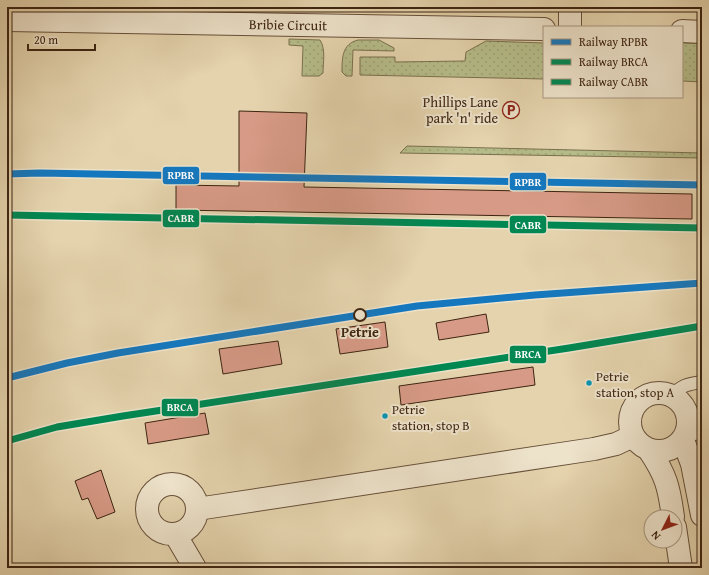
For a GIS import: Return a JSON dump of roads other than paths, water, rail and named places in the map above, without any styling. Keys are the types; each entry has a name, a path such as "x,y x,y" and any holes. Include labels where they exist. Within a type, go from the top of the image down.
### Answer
{"street":[{"path":"570,7 570,26"},
{"name":"Bribie Circuit","path":"7,20 543,29"},
{"path":"683,31 702,32"},
{"path":"673,509 666,478 658,463 630,428 632,410 645,396 654,394 663,393 672,396 682,405 688,417 692,464 702,515"},
{"path":"197,508 594,449 616,444 641,443 658,452 667,451 690,436"},
{"path":"169,484 177,484 191,493 196,501 197,508 196,516 188,528 175,534 168,534 160,531 149,520 147,512 147,504 155,490 161,486 169,484"},
{"path":"175,534 195,568"},
{"path":"678,549 681,568"}],"lane":[{"path":"672,396 678,388 692,383 702,382"}],"rail line":[{"name":"RPBR","path":"7,174 40,173 702,185"},
{"name":"CABR","path":"7,215 702,228"},
{"name":"RPBR","path":"7,378 67,363 118,353 417,306 535,295 702,283"},
{"name":"BRCA","path":"7,441 57,427 123,416 569,348 702,326"}],"place":[{"name":"Phillips Lane park 'n' ride","path":"511,110"},
{"name":"Petrie","path":"360,315"},
{"name":"Petrie station, stop A","path":"589,383"},
{"name":"Petrie station, stop B","path":"385,416"}]}
